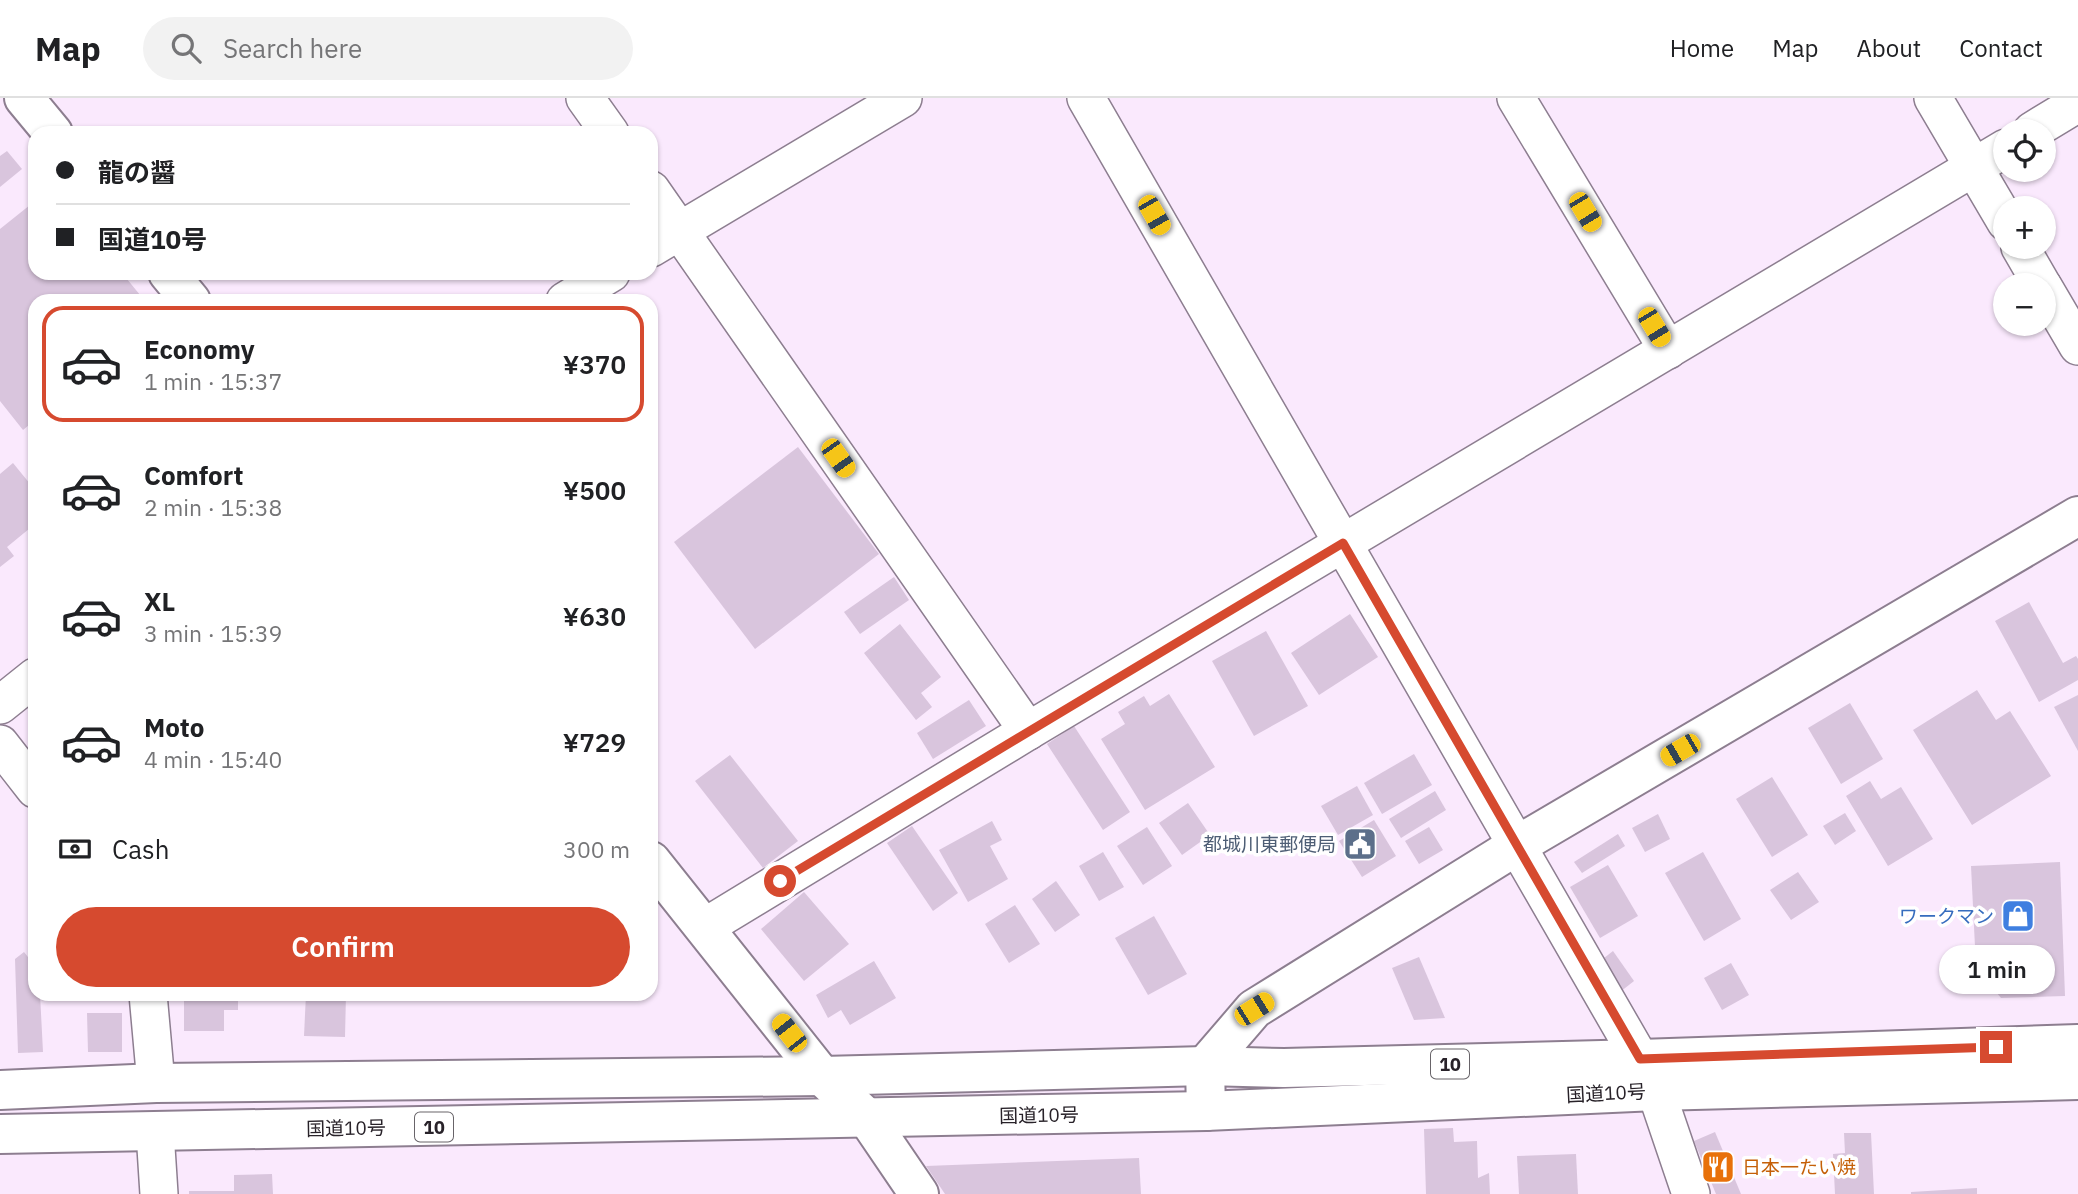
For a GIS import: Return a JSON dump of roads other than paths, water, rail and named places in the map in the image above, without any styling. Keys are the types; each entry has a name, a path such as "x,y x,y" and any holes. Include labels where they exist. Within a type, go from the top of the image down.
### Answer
{"main road":[{"path":"24,98 47,126"},
{"path":"174,280 185,294"},
{"path":"1206,1111 1205,1066 1254,1009 1516,846 2078,516"},
{"path":"658,870 822,1076 868,1119 919,1194"},
{"name":"国道10号","path":"0,1134 1206,1111 2078,1044"},
{"name":"国道10号","path":"0,1090 156,1083 822,1076 1205,1066 2078,1080"}],"street":[{"path":"585,98 605,126"},
{"path":"665,240 903,98"},
{"path":"1087,98 1648,1075 1690,1194"},
{"path":"1516,98 1668,350"},
{"path":"1933,98 1993,200"},
{"path":"2052,119 2078,103"},
{"path":"705,927 1028,731 1993,155"},
{"path":"658,215 665,240 1028,731"},
{"path":"576,294 600,280"},
{"path":"2056,309 2078,346"},
{"path":"0,705 28,683"},
{"path":"0,744 28,780"},
{"path":"149,1001 156,1083"},
{"path":"155,1132 159,1194"}],"place":[{"name":"都城川東郵便局","path":"1360,844"},
{"name":"ワークマン","path":"2018,916"},
{"name":"日本一たい焼","path":"1718,1167"}]}
